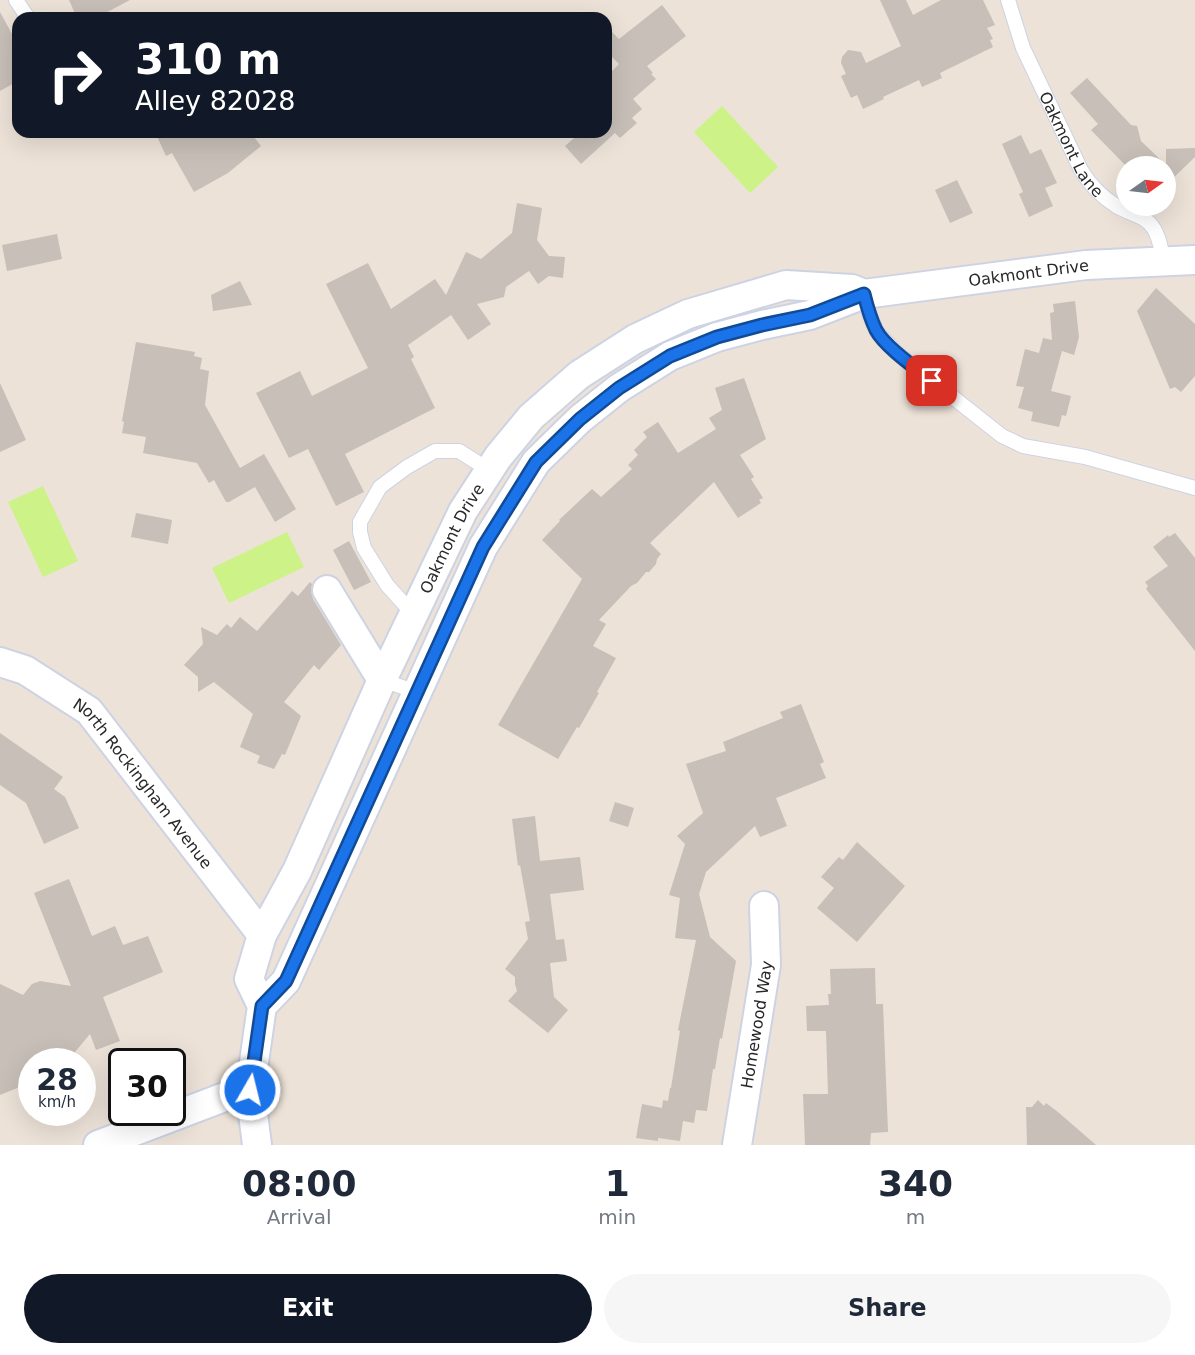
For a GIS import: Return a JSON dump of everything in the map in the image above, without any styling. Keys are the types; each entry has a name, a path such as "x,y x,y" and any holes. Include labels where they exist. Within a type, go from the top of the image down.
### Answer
{"street":[{"name":"Oakmont Drive","path":"524,451 498,457 463,511 465,546 417,692 286,981 262,1006 249,980 262,935 297,871 413,614 465,546 524,451 531,417 579,375 635,339 666,341 688,314 786,285 852,289 864,294 1086,265 1195,260"},
{"path":"327,590 382,680"},
{"name":"North Rockingham Avenue","path":"0,662 25,670 89,711 262,935"},
{"name":"Homewood Way","path":"738,1145 766,964 764,906"},
{"path":"257,1145 250,1090 262,1006"},
{"path":"98,1145 227,1096 250,1090"}],"lane":[{"name":"Oakmont Lane","path":"1008,0 1023,48 1084,176 1111,202 1149,222 1155,230 1164,261"},
{"path":"864,294 877,332 897,353 1002,436 1023,446 1085,457 1195,488"},
{"path":"413,614 387,585 364,548 360,522 380,487 406,467 435,451 459,451 489,470"},
{"path":"382,680 417,692"}],"green space":[{"path":"722,106 778,167 750,193 694,132"},
{"path":"43,486 78,561 43,577 8,502"},
{"path":"287,532 304,567 229,603 212,568"}],"building":[{"path":"69,0 130,0 107,12 74,12"},
{"path":"880,0 906,0 913,15 941,0 983,0 995,25 987,28 993,39 990,40 993,47 940,73 942,78 922,87 919,80 863,109 857,95 851,98 841,76 846,74 841,63 842,57 848,50 861,52 866,63 901,46"},
{"path":"662,5 686,36 647,66 656,79 633,99 642,109 632,118 637,123 620,138 615,133 612,136 612,71 619,64 612,57 612,32 619,39"},
{"path":"0,12 12,34 12,84 0,91"},
{"path":"1087,78 1131,125 1137,126 1141,141 1157,156 1116,156 1091,130 1098,124 1070,93"},
{"path":"1021,135 1030,154 1041,149 1057,183 1045,188 1053,206 1029,217 1019,194 1023,192 1002,144"},
{"path":"158,138 255,138 261,146 228,173 194,192 172,153 166,156"},
{"path":"574,138 610,138 581,164 565,146"},
{"path":"1195,148 1195,157 1176,175 1176,156 1166,156 1166,149"},
{"path":"957,180 973,213 950,223 935,190"},
{"path":"517,203 542,208 537,240 549,256 565,257 563,278 549,276 538,284 529,271 506,287 504,297 477,304 491,324 468,340 451,315 408,345 414,357 411,359 435,408 345,454 364,492 336,506 308,449 289,458 256,393 300,371 312,396 368,368 326,284 368,263 391,309 435,279 446,295 466,252 481,259 512,233"},
{"path":"57,234 62,259 7,271 2,245"},
{"path":"240,281 252,305 213,311 211,295"},
{"path":"1156,288 1195,324 1195,376 1181,392 1175,387 1170,389 1137,311"},
{"path":"1075,301 1079,337 1074,355 1062,351 1051,391 1071,396 1066,416 1062,415 1059,427 1031,421 1033,412 1018,408 1024,387 1016,386 1025,349 1039,353 1043,338 1052,340 1050,313 1054,312 1053,304"},
{"path":"136,342 195,352 194,356 202,358 200,369 209,371 205,405 240,468 264,454 296,509 275,522 255,487 226,502 214,480 209,483 197,463 143,453 146,437 122,433 124,422 122,421"},
{"path":"744,378 766,439 740,455 754,477 751,479 763,498 759,500 761,503 738,518 714,482 650,543 661,554 656,564 631,586 599,620 606,624 593,646 616,658 579,728 577,727 558,759 498,725 582,579 542,540 559,520 592,489 601,497 632,469 628,465 638,455 634,450 647,437 643,432 658,422 678,453 716,429 709,418 722,410 715,388"},
{"path":"0,383 26,440 0,452"},
{"path":"136,513 172,520 168,544 131,537"},
{"path":"1175,533 1195,558 1195,651 1146,589 1148,586 1145,582 1168,566 1153,547 1168,535 1169,537"},
{"path":"349,541 371,582 354,590 333,550"},
{"path":"310,582 313,599 341,645 319,670 314,665 284,702 301,716 285,755 282,754 274,769 257,763 260,756 240,747 253,714 214,682 198,692 198,677 184,665 203,644 201,627 217,635 227,624 231,628 240,617 257,631 292,591 298,596"},
{"path":"801,704 824,762 820,764 826,778 776,798 787,826 760,837 755,826 706,872 699,894 710,937 736,961 722,1039 720,1038 715,1069 713,1069 707,1111 696,1110 694,1123 683,1121 680,1141 636,1138 642,1104 662,1108 663,1100 668,1101 680,1031 678,1030 696,940 675,938 680,898 669,895 685,844 677,836 703,813 686,764 726,751 723,742 783,718 780,712"},
{"path":"0,733 63,777 54,789 65,797 79,828 44,844 26,803 0,785"},
{"path":"615,802 634,808 628,827 609,821"},
{"path":"535,816 540,861 580,857 584,890 550,894 556,940 564,939 567,961 550,963 554,997 568,1010 548,1033 508,1001 517,991 515,977 505,969 528,939 525,922 530,921 520,865 518,866 512,819"},
{"path":"857,842 905,886 857,942 817,908 834,888 821,877 839,857 843,860"},
{"path":"69,879 92,936 115,926 123,945 148,936 163,972 103,997 120,1041 96,1050 90,1034 78,1048 18,1048 18,1088 0,1095 0,984 23,995 32,984 40,981 71,986 34,893"},
{"path":"875,968 876,1004 883,1004 888,1132 871,1133 870,1145 805,1145 803,1094 828,1094 826,1031 807,1031 806,1006 829,1005 830,969"},
{"path":"1038,1100 1044,1106 1046,1103 1058,1112 1096,1145 1027,1145 1026,1107 1032,1107"}],"route":[{"path":"250,1090 262,1006 286,981 483,547 536,462 580,419 619,388 670,356 717,337 810,315 864,294 877,332 897,353 932,381"}]}
